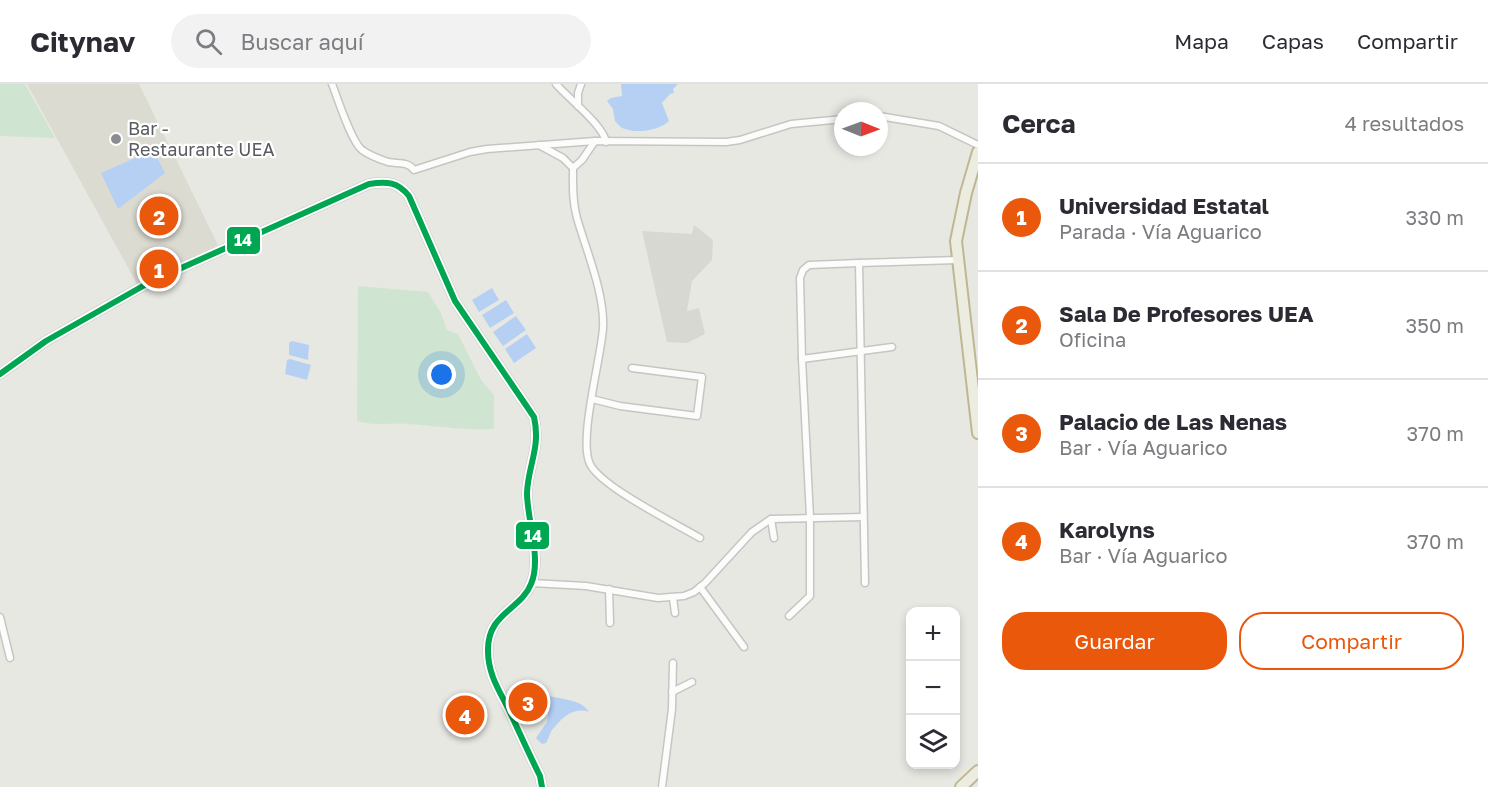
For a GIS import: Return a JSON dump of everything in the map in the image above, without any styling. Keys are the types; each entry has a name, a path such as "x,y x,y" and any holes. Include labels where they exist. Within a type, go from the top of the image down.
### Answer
{"highway":[{"path":"978,152 958,226 957,260 978,433"},
{"path":"963,786 978,771"}],"street":[{"path":"332,84 360,148 389,162 407,164 414,170 470,152 538,144 595,141 726,142 740,140 791,124 834,120"},
{"path":"556,84 602,130 606,142"},
{"path":"578,106 581,84"},
{"path":"888,116 939,126 978,145"},
{"path":"573,168 582,160 595,141"},
{"path":"538,144 563,158 573,168 574,205 603,317 602,338 592,399 589,462 601,478 617,489 700,538"},
{"path":"0,374 46,341 156,279 369,184 394,183 402,186 410,196 455,301 534,417 537,433 536,447 527,491 534,555 532,583 527,592 497,622 490,633 488,648 494,683 540,776 542,787"},
{"path":"789,616 810,596 810,517 800,278 803,270 809,265 957,260"},
{"path":"859,263 865,583"},
{"path":"802,359 892,347"},
{"path":"592,399 620,406 697,416 702,377 632,368"},
{"path":"532,583 609,589 658,598 684,596 700,587 752,532 771,519 863,517"},
{"path":"771,519 774,538"},
{"path":"700,587 744,647"},
{"path":"609,589 610,623"},
{"path":"673,598 675,613"},
{"path":"0,617 10,658"},
{"path":"662,787 673,663"},
{"path":"672,692 692,682"},
{"path":"963,786 978,780"}],"shaded area":[{"path":"27,84 139,84 218,245 137,284"},
{"path":"694,225 713,240 712,260 692,281 687,311 699,308 705,334 687,343 667,342 642,231 692,234"}],"green space":[{"path":"0,84 25,84 55,138 0,136"},
{"path":"358,286 428,292 441,313 447,330 458,334 481,380 494,395 494,429 376,424 357,421"}],"water":[{"path":"621,84 678,84 673,89 674,93 662,103 669,121 647,131 633,131 621,127 615,121 613,109 607,101 622,96"},
{"path":"153,150 165,173 118,209 101,173"},
{"path":"492,288 499,300 479,312 472,300"},
{"path":"506,300 514,313 490,328 482,315"},
{"path":"516,316 526,330 503,346 493,332"},
{"path":"527,334 536,348 514,363 505,349"},
{"path":"292,341 309,345 308,360 289,355 289,343"},
{"path":"287,360 311,365 307,380 285,374"},
{"path":"550,696 577,702 589,712 578,711 568,715 552,730 546,743 542,744 536,738 547,722"}],"transit line":[{"name":"14","path":"0,374 46,341 150,282 369,184 387,183 401,188 409,196 455,301 534,417 536,438 527,493 535,551 534,574 526,593 493,628 489,638 488,659 495,682 540,776 542,787"}],"place":[{"name":"Bar - Restaurante UEA","path":"116,139"},
{"name":"Sala De Profesores UEA","path":"159,216"},
{"name":"Universidad Estatal","path":"159,269"},
{"name":"Palacio de Las Nenas","path":"528,702"},
{"name":"Karolyns","path":"465,715"}]}
